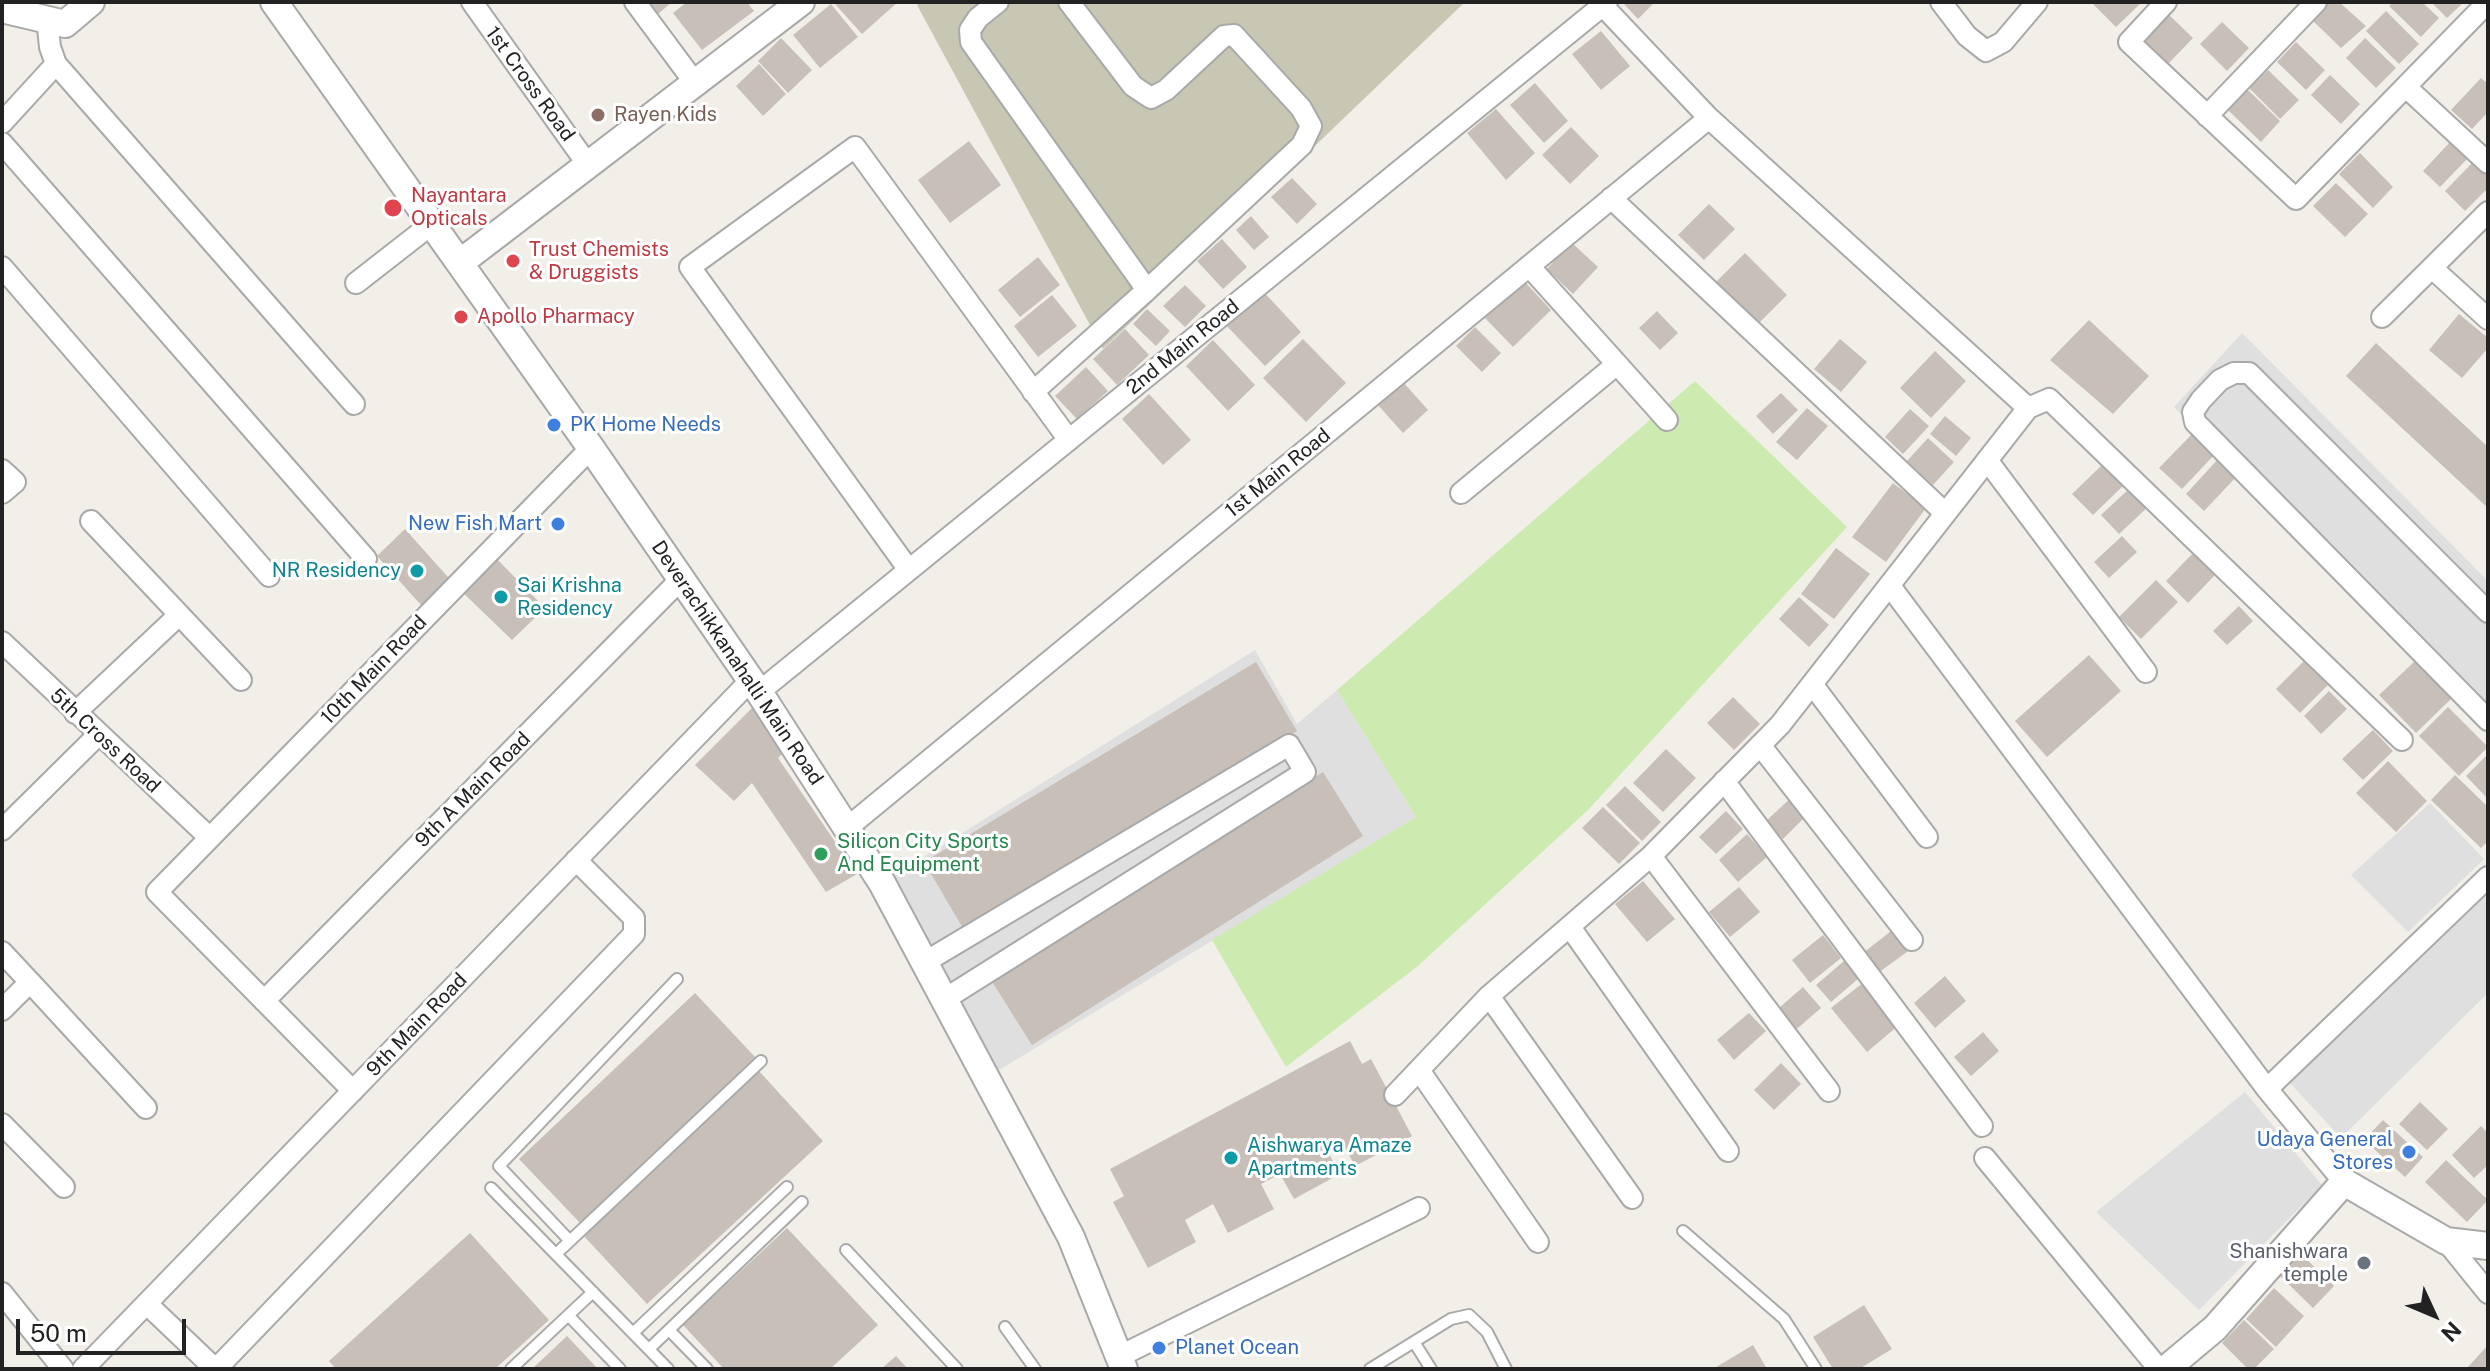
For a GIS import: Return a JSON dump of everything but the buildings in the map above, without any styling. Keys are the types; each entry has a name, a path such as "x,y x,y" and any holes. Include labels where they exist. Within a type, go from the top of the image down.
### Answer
{"street":[{"path":"2,9 65,24 91,2"},
{"name":"Deverachikkanahalli Main Road","path":"274,2 591,448 755,686 847,828 925,962 1071,1237 1122,1363"},
{"name":"1st Cross Road","path":"472,2 588,165"},
{"path":"635,2 695,83"},
{"path":"998,2 978,18 970,30 971,42 1147,290"},
{"path":"1033,392 1302,145 1311,126 1301,108 1234,35 1224,36 1166,90 1151,98 1133,86 1069,2"},
{"path":"1941,2 1967,36 1986,51 2003,42 2037,2"},
{"path":"2166,2 2129,42 2296,199 2488,2"},
{"path":"2207,116 2316,2"},
{"path":"1605,4 1709,118 2028,408"},
{"name":"2nd Main Road","path":"755,686 909,570 1605,4"},
{"path":"461,262 695,83 783,7"},
{"path":"47,19 50,47 56,64 354,404"},
{"path":"2,123 56,64"},
{"path":"2406,87 2488,163"},
{"name":"1st Main Road","path":"847,828 1709,118"},
{"path":"2,143 366,559"},
{"path":"909,570 690,267 855,147 1069,440"},
{"path":"1611,198 1945,513"},
{"path":"2382,317 2488,212"},
{"path":"356,283 433,223"},
{"path":"1529,266 1667,420"},
{"path":"2,267 269,576"},
{"path":"2432,268 2488,319"},
{"path":"1461,493 1617,364"},
{"path":"2488,612 2249,373 2234,373 2220,380 2201,400 2193,412 2195,422 2488,720"},
{"path":"1395,1095 1489,996 1651,856 1760,745 1890,586 2028,408 2049,399 2402,740"},
{"name":"10th Main Road","path":"264,1001 157,892 591,448"},
{"path":"1987,460 2146,672"},
{"path":"91,521 241,680"},
{"name":"9th A Main Road","path":"264,1001 681,579"},
{"path":"1890,586 2267,1089 2344,1182 2446,1241 2488,1293"},
{"path":"75,713 179,615"},
{"name":"5th Cross Road","path":"4,649 210,838"},
{"path":"1812,684 1927,837"},
{"name":"9th Main Road","path":"83,1369 576,860 755,686"},
{"path":"2,830 98,735"},
{"path":"925,962 1289,745 1305,772 945,999"},
{"path":"1760,745 1912,940"},
{"path":"1724,781 1982,1126"},
{"path":"1651,856 1829,1091"},
{"path":"147,1304 211,1365 220,1365 634,934 634,918 576,860"},
{"path":"2267,1089 2488,877"},
{"path":"1570,927 1728,1151"},
{"path":"2,952 146,1108"},
{"path":"2,1010 30,982"},
{"path":"1489,996 1632,1198"},
{"path":"264,1001 353,1091"},
{"path":"1419,1070 1538,1242"},
{"path":"2,1124 64,1187"},
{"path":"1985,1158 2159,1369"},
{"path":"2166,1369 2215,1328 2344,1182"},
{"path":"1122,1363 1419,1208"},
{"path":"2446,1241 2488,1246"},
{"path":"2,1293 63,1369"}],"lane":[{"path":"570,1241 499,1166 677,979"},
{"path":"556,1254 761,1061"},
{"path":"633,1333 787,1187"},
{"path":"491,1188 668,1369"},
{"path":"649,1349 802,1202"},
{"path":"1683,1231 1784,1319 1816,1369"},
{"path":"846,1250 957,1369"},
{"path":"511,1369 593,1292"},
{"path":"1370,1369 1451,1319 1469,1315 1487,1332 1506,1369"},
{"path":"569,1316 620,1369"},
{"path":"1005,1327 1035,1369"},
{"path":"669,1330 707,1369"},
{"path":"1414,1342 1431,1369"}],"shaded area":[{"path":"921,2 1465,2 1103,349 917,5"},
{"path":"2242,333 2488,581 2488,735 2174,407"},
{"path":"1255,650 1297,724 1337,690 1416,817 986,1078 882,883"},
{"path":"2430,803 2484,859 2408,932 2351,875"},
{"path":"2488,894 2488,993 2341,1138 2289,1082"},
{"path":"2245,1092 2322,1185 2199,1310 2096,1212"}],"green space":[{"path":"1695,381 1847,527 1588,810 1418,966 1286,1067 1212,940 1416,817 1337,690"}],"place":[{"name":"Rayen Kids","path":"598,115"},
{"name":"Nayantara Opticals","path":"393,208"},
{"name":"Trust Chemists & Druggists","path":"513,261"},
{"name":"Apollo Pharmacy","path":"461,317"},
{"name":"PK Home Needs","path":"554,425"},
{"name":"New Fish Mart","path":"558,524"},
{"name":"NR Residency","path":"417,571"},
{"name":"Sai Krishna Residency","path":"501,597"},
{"name":"Silicon City Sports And Equipment","path":"821,854"},
{"name":"Udaya General Stores","path":"2409,1152"},
{"name":"Aishwarya Amaze Apartments","path":"1231,1158"},
{"name":"Shanishwara temple","path":"2364,1263"},
{"name":"Planet Ocean","path":"1159,1348"}]}
